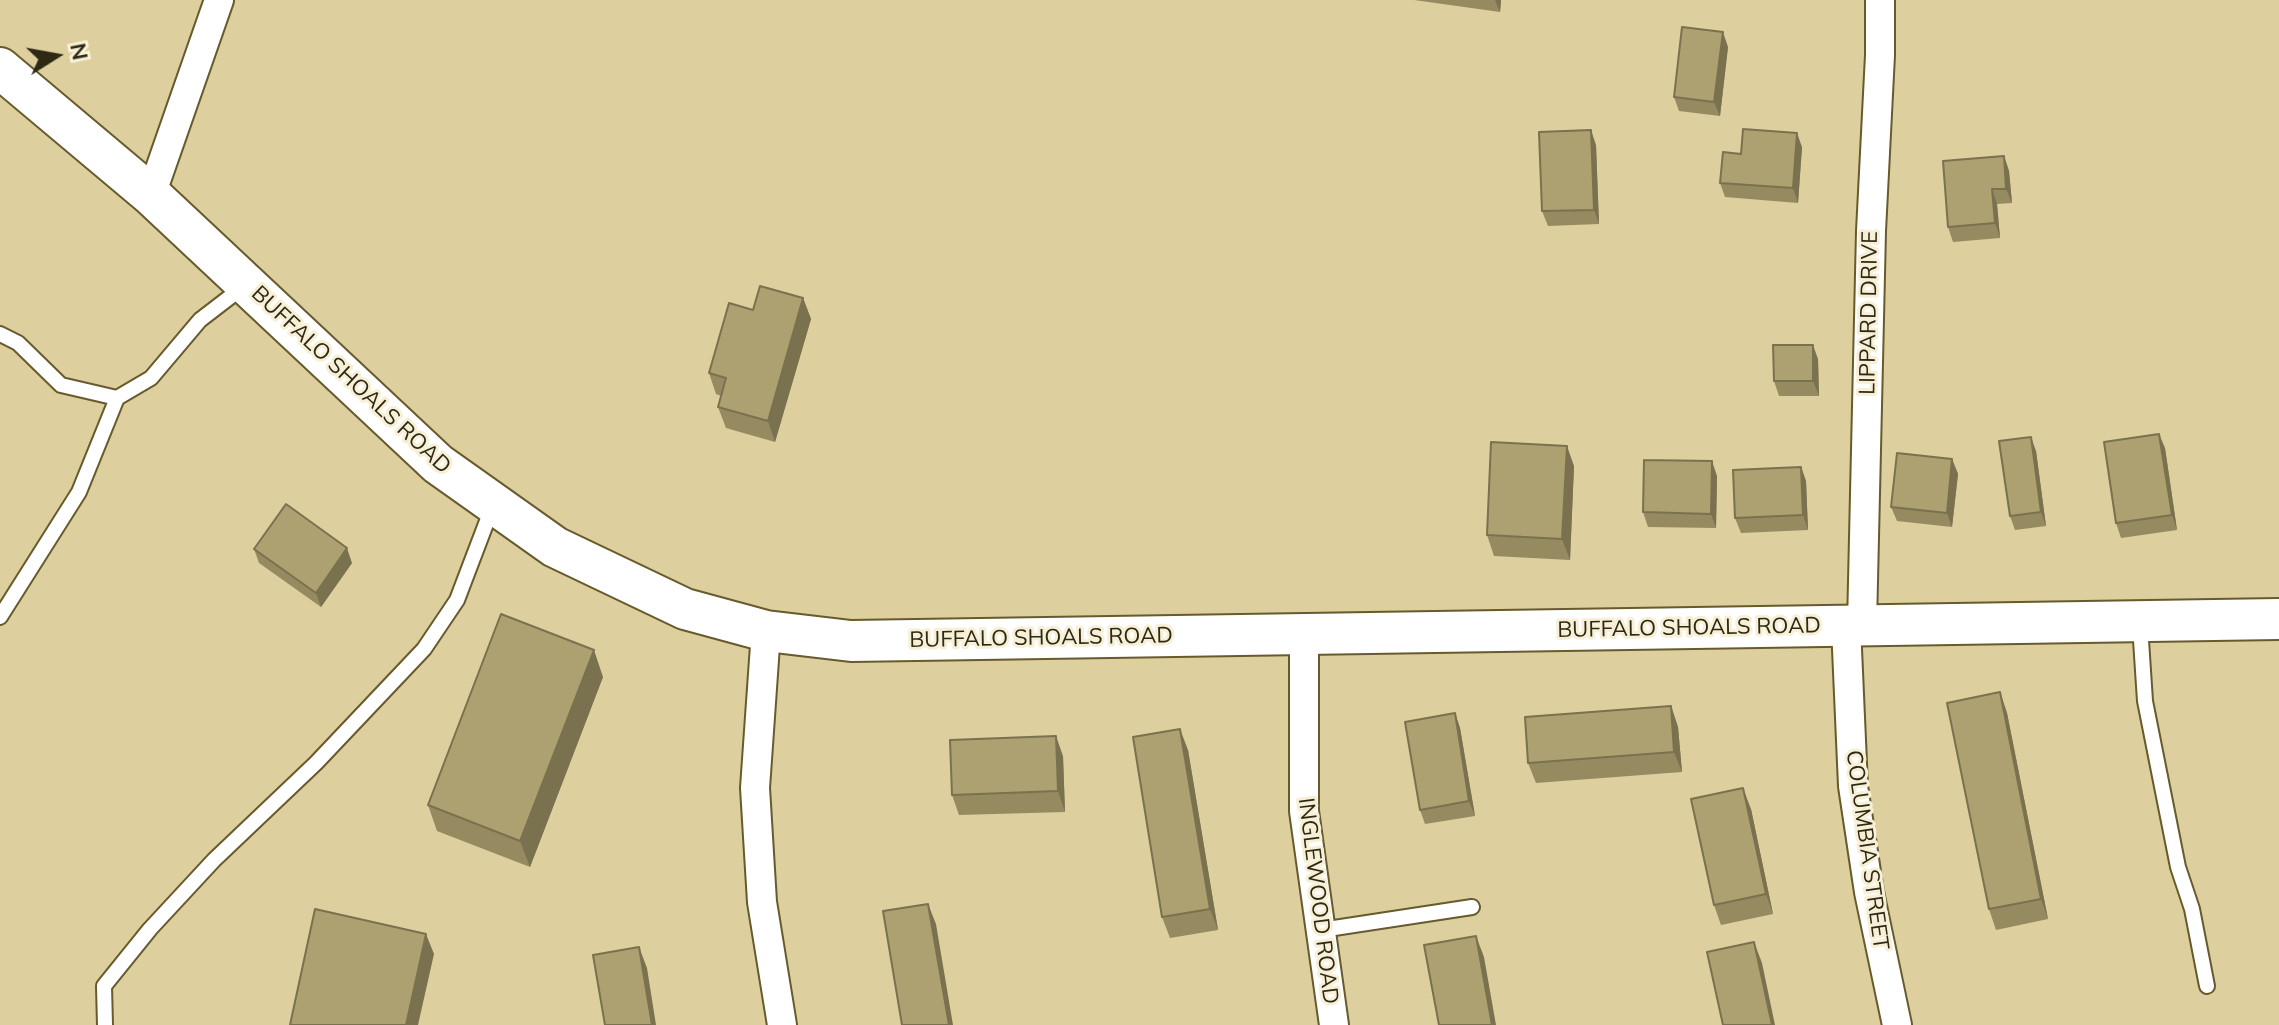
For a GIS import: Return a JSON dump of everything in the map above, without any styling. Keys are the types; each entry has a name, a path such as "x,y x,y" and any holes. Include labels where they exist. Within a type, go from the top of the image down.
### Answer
{"street":[{"path":"151,195 219,0"},
{"name":"LIPPARD DRIVE","path":"1854,626 1880,0"},
{"name":"BUFFALO SHOALS ROAD","path":"0,68 151,195 438,464 555,547 685,609 766,631 851,641 2279,619"},
{"name":"COLUMBIA STREET","path":"1854,626 1853,786 1869,892 1897,1025"},
{"path":"766,631 755,788 762,902 782,1025"},
{"name":"INGLEWOOD ROAD","path":"1304,634 1304,811 1334,1025"}],"lane":[{"path":"0,617 79,492 117,398 151,378 200,320 247,284"},
{"path":"0,334 18,343 61,385 117,398"},
{"path":"105,1025 104,986 150,929 214,860 316,763 424,649 457,600 494,504"},
{"path":"2139,621 2148,717 2178,867 2192,909 2207,986"},
{"path":"1321,930 1472,907"}],"building":[{"path":"1682,27 1723,32 1714,102 1674,97"},
{"path":"1743,129 1797,133 1793,188 1720,183 1723,152 1741,154"},
{"path":"1591,130 1594,210 1542,211 1539,132"},
{"path":"2004,156 2006,189 1992,189 1995,223 1948,227 1943,161"},
{"path":"760,286 803,298 768,421 718,407 726,378 709,373 729,303 753,310"},
{"path":"1773,345 1813,345 1813,381 1774,381"},
{"path":"2159,434 2172,515 2116,523 2104,442"},
{"path":"2031,437 2041,512 2010,516 1999,441"},
{"path":"1491,442 1567,446 1562,539 1487,535"},
{"path":"1897,453 1952,459 1947,513 1891,507"},
{"path":"1644,460 1712,461 1711,514 1643,512"},
{"path":"1801,467 1803,515 1735,518 1733,470"},
{"path":"286,504 347,548 316,593 254,549"},
{"path":"501,614 594,650 520,841 428,805"},
{"path":"2000,692 2041,899 1989,909 1947,703"},
{"path":"1671,706 1674,752 1528,763 1525,717"},
{"path":"1455,713 1469,801 1420,810 1405,722"},
{"path":"1180,729 1210,909 1162,917 1133,737"},
{"path":"1056,736 1058,791 952,795 950,740"},
{"path":"1743,788 1766,894 1714,905 1691,799"},
{"path":"928,904 949,1025 902,1025 883,911"},
{"path":"315,909 426,934 406,1025 290,1025"},
{"path":"1476,936 1492,1025 1439,1025 1424,945"},
{"path":"1754,942 1772,1025 1723,1025 1707,952"},
{"path":"639,947 652,1025 605,1025 593,955"}]}
